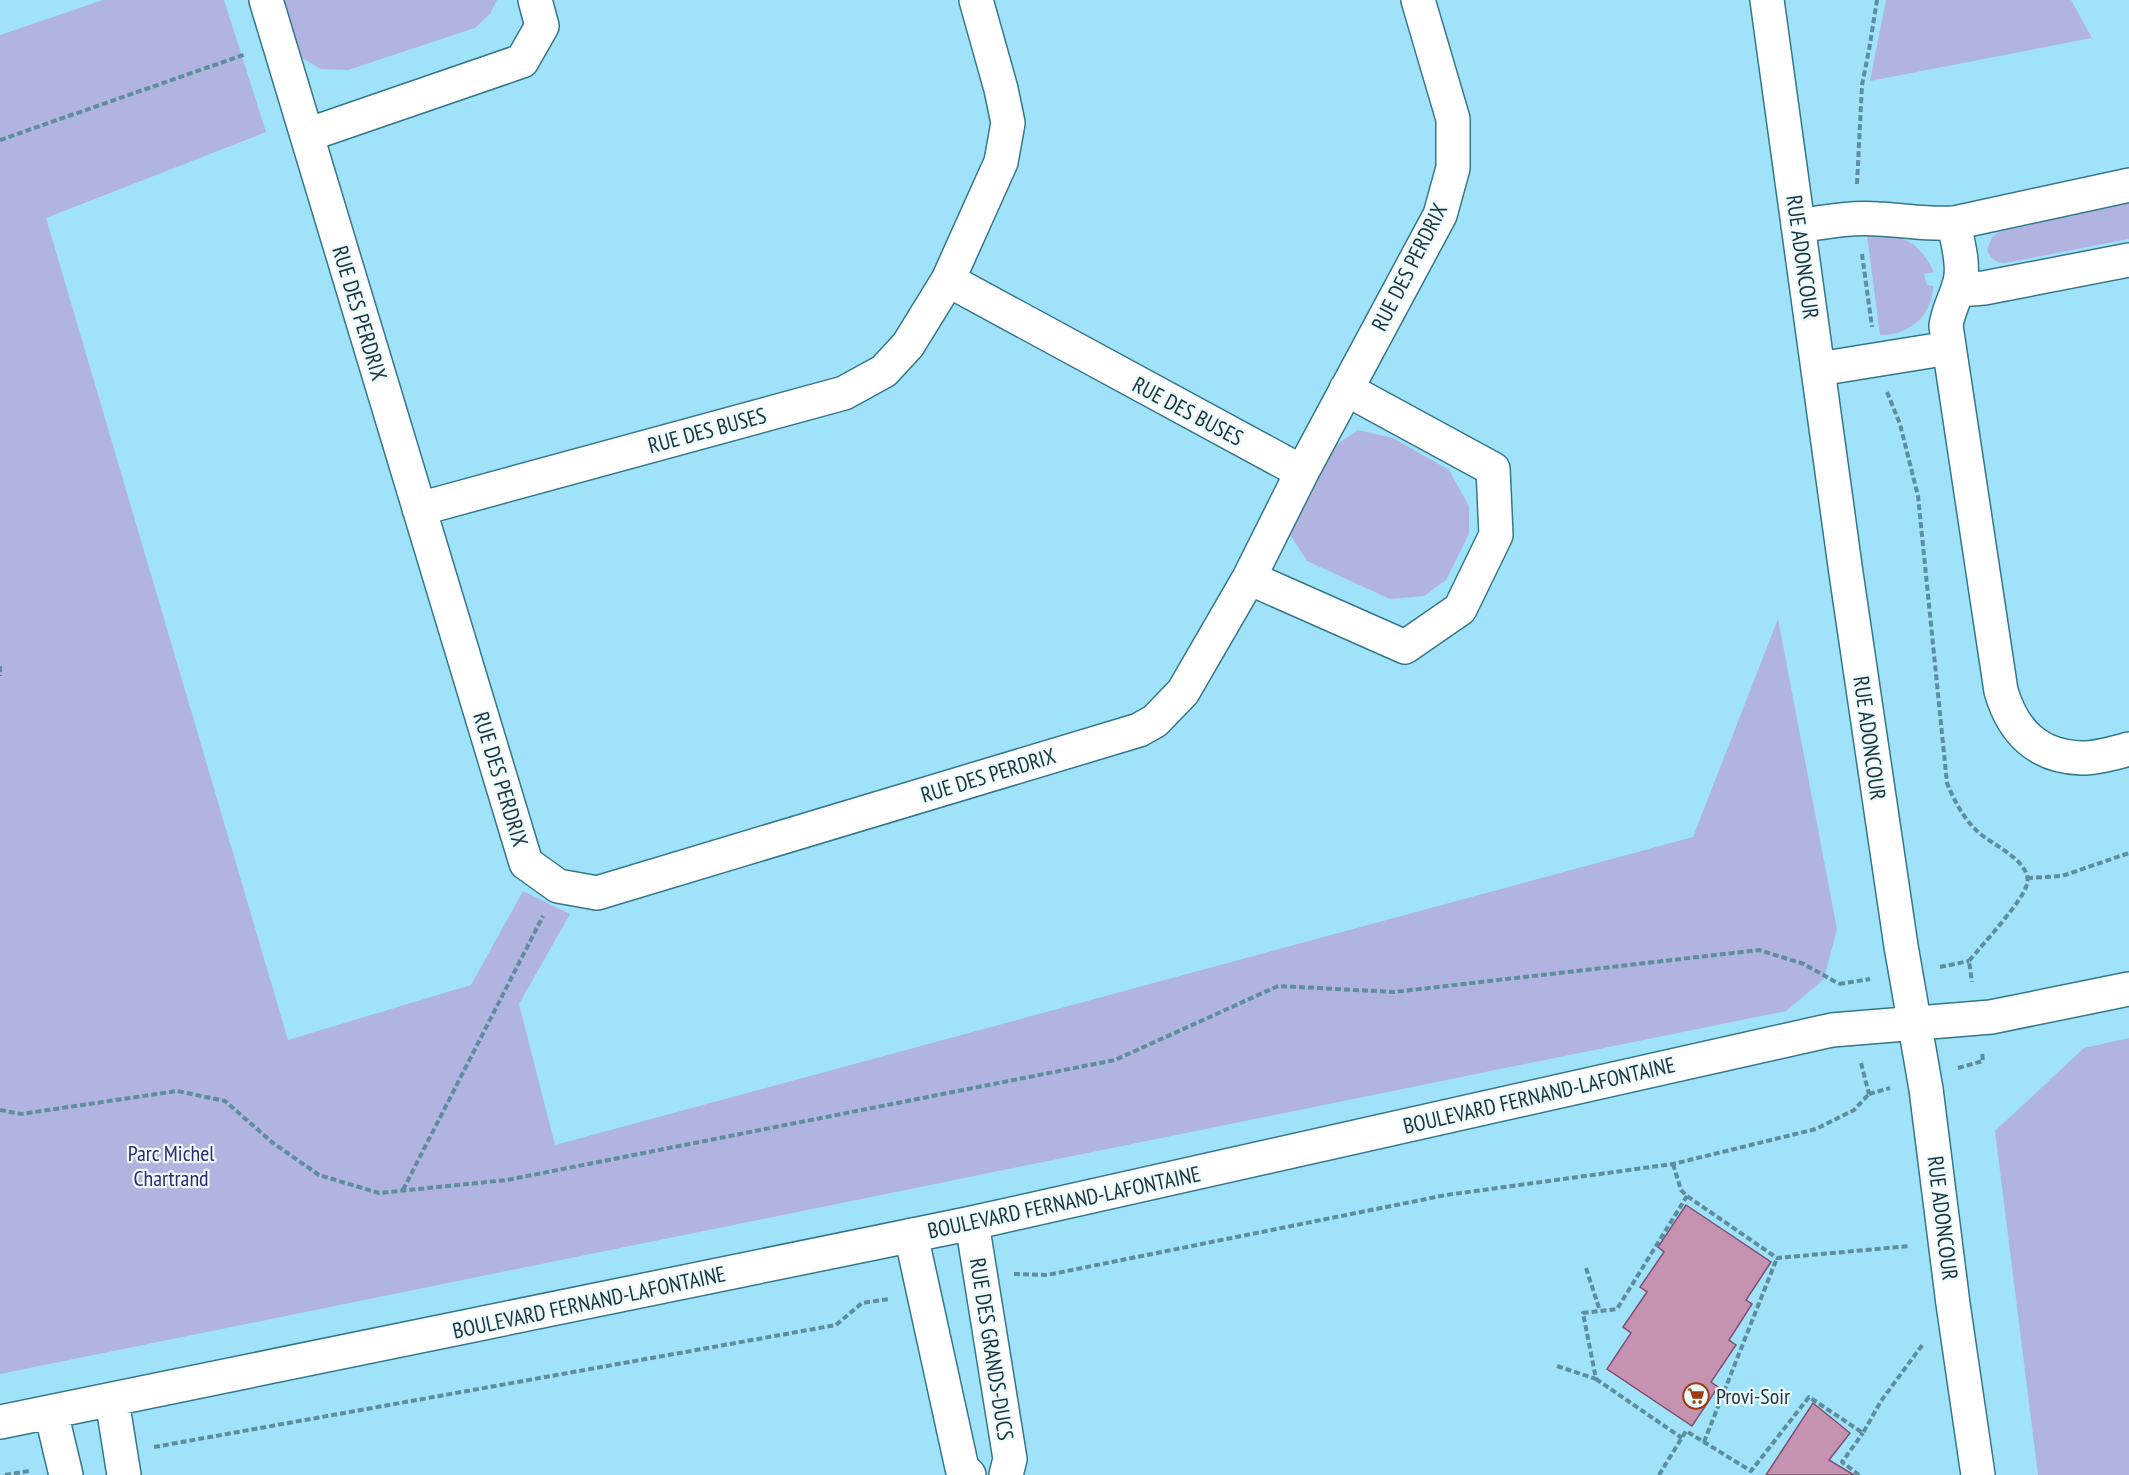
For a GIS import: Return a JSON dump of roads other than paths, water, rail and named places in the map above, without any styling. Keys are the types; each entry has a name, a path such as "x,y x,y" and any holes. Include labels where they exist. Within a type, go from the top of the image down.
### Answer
{"street":[{"name":"RUE DES PERDRIX","path":"266,0 526,863 558,886 597,893 1139,730 1155,720 1183,692 1249,578 1302,472 1440,215 1453,168 1453,119 1418,0"},
{"path":"307,135 522,61 542,26 535,0"},
{"name":"RUE DES BUSES","path":"419,509 844,393 884,372 908,345 948,280 1001,162 1008,123 1001,88 976,0"},
{"name":"RUE ADONCOUR","path":"1767,0 1900,946 1926,1089 1953,1304 1978,1475"},
{"path":"1798,226 1859,218 1935,225 1954,223 2129,185"},
{"path":"1954,223 1961,277 1947,316 1949,348 1978,524 2001,691 2010,717 2029,739 2057,754 2084,758 2129,749"},
{"path":"1958,290 1984,288 2129,260"},
{"name":"RUE DES BUSES","path":"948,280 1302,472"},
{"path":"1819,369 1949,348"},
{"path":"1249,578 1405,647 1460,609 1496,535 1493,469 1347,389"},
{"name":"BOULEVARD FERNAND-LAFONTAINE","path":"0,1422 972,1223 1832,1030 1991,1017 2129,989"},
{"name":"RUE DES GRANDS-DUCS","path":"972,1223 1010,1459 1006,1475"},
{"path":"911,1235 962,1468 969,1475"},
{"path":"112,1400 124,1475"},
{"path":"51,1412 66,1475"}],"place":[{"name":"Provi-Soir","path":"1696,1396"}],"park label":[{"name":"Parc Michel Chartrand","path":"171,1166"}]}
